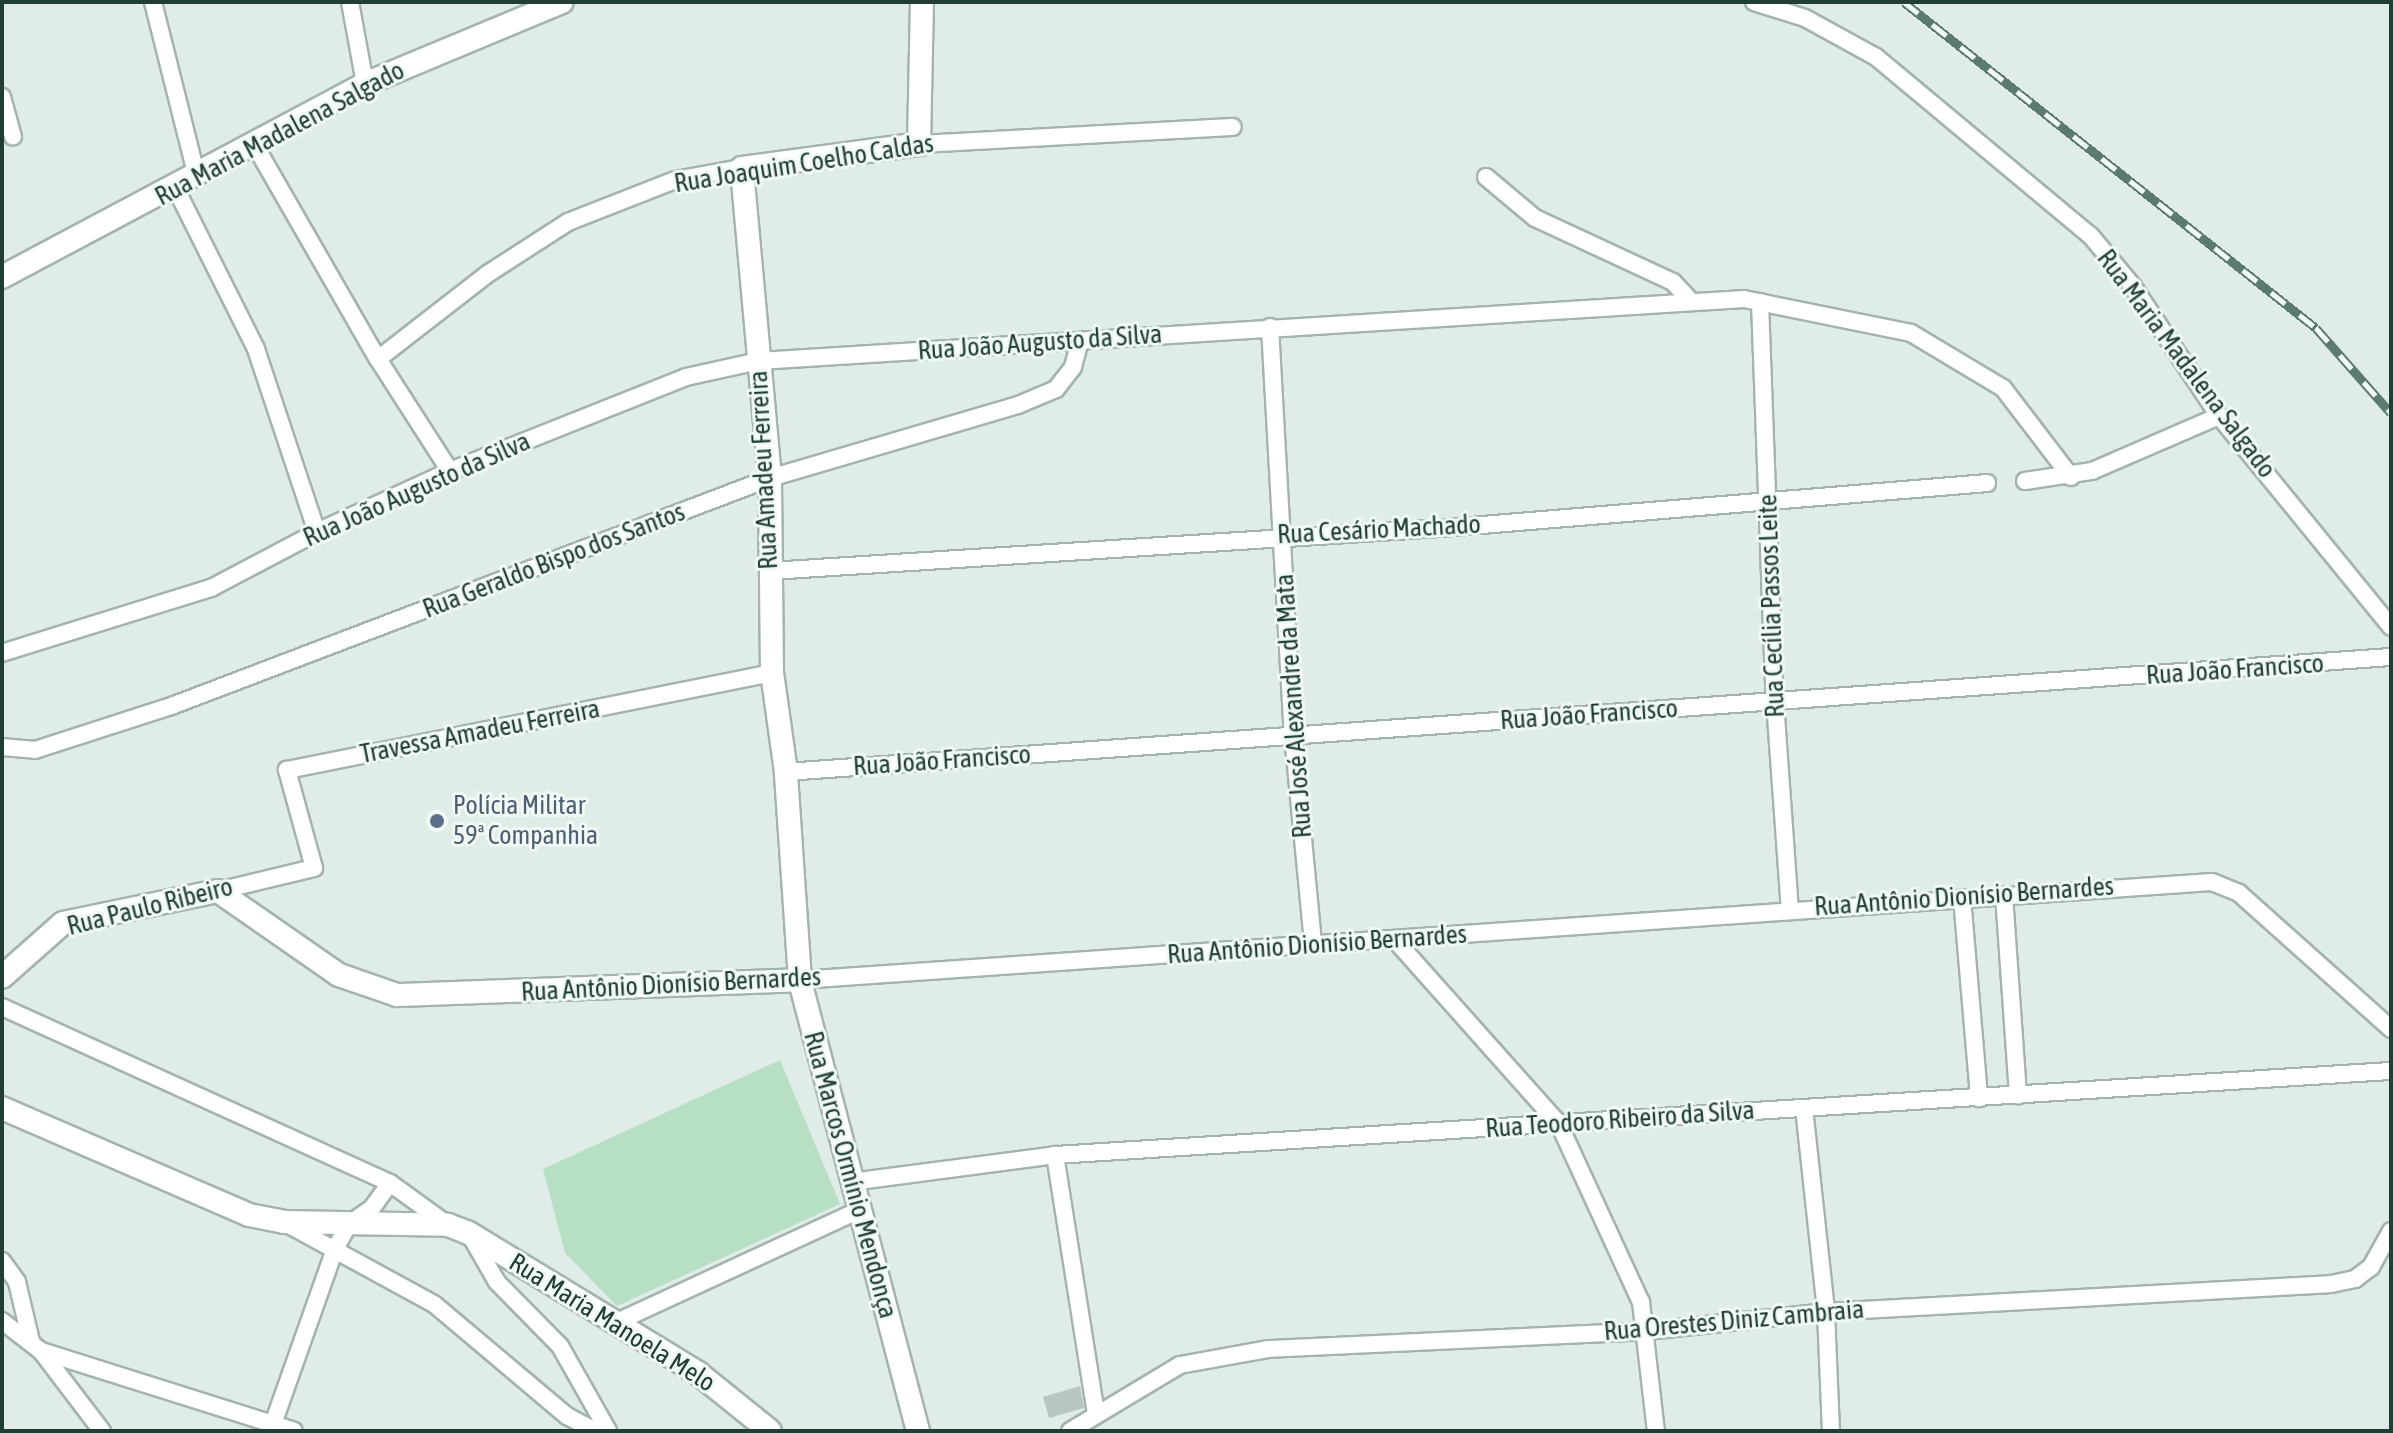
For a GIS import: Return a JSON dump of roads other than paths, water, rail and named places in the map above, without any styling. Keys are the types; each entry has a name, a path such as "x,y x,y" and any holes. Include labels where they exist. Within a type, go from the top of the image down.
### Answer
{"street":[{"path":"153,2 197,177"},
{"path":"350,2 365,84"},
{"path":"919,144 922,2"},
{"name":"Rua Maria Madalena Salgado","path":"1754,2 1805,18 1876,57 2090,235 2132,285 2219,416 2391,627"},
{"name":"Rua Maria Madalena Salgado","path":"2,277 176,189 253,142 365,84 551,3"},
{"path":"2,97 13,137"},
{"name":"Rua Joaquim Coelho Caldas","path":"378,359 489,273 568,222 675,180 919,144 1233,127"},
{"path":"253,142 378,359 450,471"},
{"name":"Rua Amadeu Ferreira","path":"742,168 770,478 772,673 786,772"},
{"path":"1486,177 1535,218 1673,282 1689,299"},
{"path":"176,189 256,349 317,532"},
{"name":"Rua João Augusto da Silva","path":"2,653 211,588 317,532 450,471 686,377 759,361 1689,299 1760,302 1911,333 2003,388 2071,477"},
{"name":"Rua Cecília Passos Leite","path":"1760,302 1775,702 1790,909"},
{"name":"Rua José Alexandre da Mata","path":"1270,327 1293,735 1313,941"},
{"name":"Rua Geraldo Bispo dos Santos","path":"2,747 35,750 174,705 770,478 948,421 1018,405 1056,389 1073,367 1080,341"},
{"path":"2025,481 2071,477 2219,416"},
{"name":"Rua Cesário Machado","path":"770,571 1458,527 1768,498 1987,483"},
{"name":"Rua João Francisco","path":"786,772 2391,657"},
{"name":"Travessa Amadeu Ferreira","path":"314,868 287,770 772,673"},
{"name":"Rua Marcos Ormínio Mendonça","path":"786,772 800,980 918,1431"},
{"name":"Rua Paulo Ribeiro","path":"2,977 63,923 314,868"},
{"name":"Rua Antônio Dionísio Bernardes","path":"218,891 339,975 397,995 800,980 1313,941 1395,940 2193,882 2228,885 2391,1029"},
{"path":"2004,895 2018,1096"},
{"path":"1962,898 1979,1098"},
{"path":"1395,940 1559,1124 1641,1302 1648,1331 1656,1431"},
{"path":"2,1007 390,1183 448,1225"},
{"name":"Rua Teodoro Ribeiro da Silva","path":"851,1182 1055,1155 2391,1071"},
{"path":"2,1108 249,1215 284,1222 448,1225"},
{"path":"1804,1108 1826,1312 1831,1431"},
{"path":"1055,1155 1096,1414"},
{"path":"273,1424 335,1249 349,1224 372,1208 390,1183"},
{"path":"615,1323 859,1210"},
{"path":"284,1222 434,1304 567,1416 593,1430 606,1428 568,1357 497,1282 469,1233"},
{"name":"Rua Maria Manoela Melo","path":"448,1225 469,1233 698,1373 770,1431"},
{"name":"Rua Orestes Diniz Cambraia","path":"1070,1431 1180,1365 1268,1349 1648,1331 1826,1312 2331,1284 2355,1279 2371,1267 2391,1231"},
{"path":"2,1261 17,1282 36,1346"},
{"path":"2,1321 36,1346 102,1431"},
{"path":"36,1346 294,1431"}],"railway":[{"path":"1904,2 2316,328 2391,413"}],"place":[{"name":"Polícia Militar 59ª Companhia","path":"437,821"}]}
